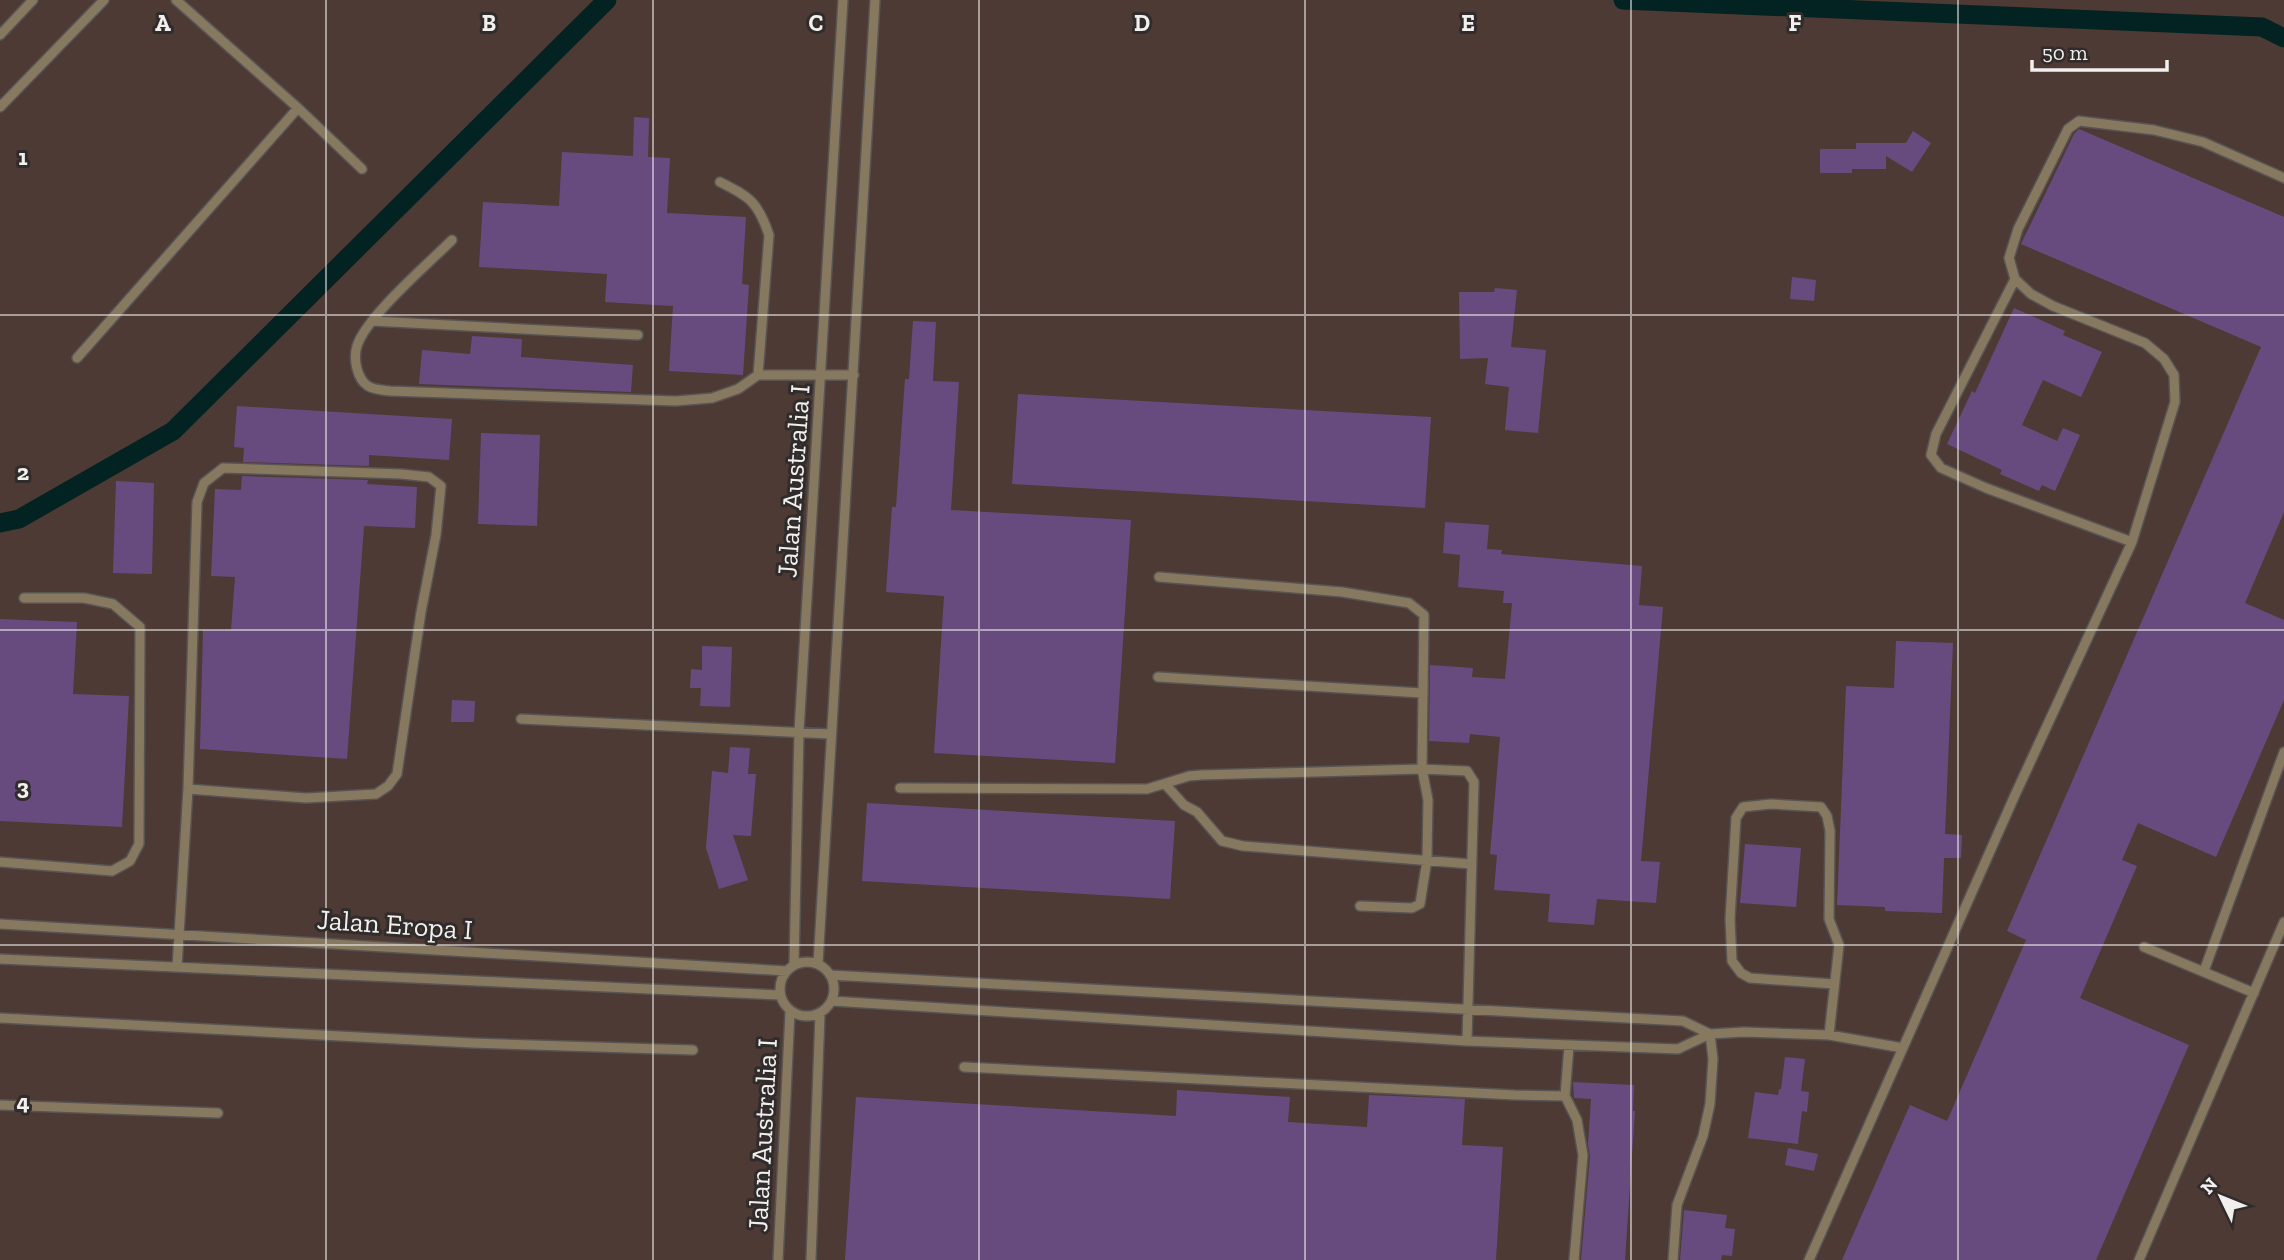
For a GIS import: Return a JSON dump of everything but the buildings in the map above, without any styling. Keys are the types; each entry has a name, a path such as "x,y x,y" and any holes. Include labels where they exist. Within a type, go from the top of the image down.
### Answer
{"lane":[{"path":"0,34 33,0"},
{"path":"0,107 104,0"},
{"path":"176,0 298,108 362,169"},
{"name":"Jalan Australia I","path":"811,1260 820,1014 805,1017 790,1012 780,995 781,982 790,968 799,731 843,2"},
{"name":"Jalan Australia I","path":"818,964 875,5"},
{"path":"77,358 298,108"},
{"path":"1809,1260 2015,794 2132,542 2175,402 2174,375 2164,359 2145,343 2053,306 2031,294 2015,279 2009,258 2018,229 2068,129 2079,121 2154,130 2203,142 2284,178"},
{"path":"720,182 747,195 762,213 769,235 758,375"},
{"path":"452,240 372,321 357,346 356,365 361,379 370,388 390,391 676,401 712,398 738,389 758,375 854,375"},
{"path":"2015,279 1936,434 1931,455 1941,468 1986,488 2132,542"},
{"path":"372,321 638,335"},
{"path":"177,967 188,789 197,502 204,483 223,468 401,474 429,477 441,486 436,535 421,612 397,774 388,786 376,794 306,798 188,789"},
{"path":"1159,577 1342,592 1409,603 1424,615 1422,769 1428,800 1427,860 1420,904 1412,908 1360,906"},
{"path":"0,862 112,871 130,861 139,844 140,627 113,604 84,598 24,598"},
{"path":"1158,677 1422,693"},
{"path":"521,719 830,734"},
{"path":"2204,971 2284,752"},
{"path":"900,788 1147,789 1201,775 1422,769 1467,771 1474,782 1467,1041"},
{"path":"1165,784 1184,805 1197,812 1222,841 1243,846 1471,864"},
{"path":"1829,1035 1839,945 1829,919 1828,816 1821,807 1771,804 1743,807 1736,818 1734,834 1730,919 1732,961 1741,973 1750,978 1834,984"},
{"path":"2138,1260 2284,922"},
{"name":"Jalan Eropa I","path":"0,923 790,968"},
{"path":"2144,947 2254,993"},
{"name":"Jalan Eropa I","path":"0,959 780,995"},
{"path":"790,968 806,962 818,964 830,975 835,988 832,1001 820,1014"},
{"path":"830,975 1682,1021 1710,1034 1829,1035 1903,1048"},
{"path":"832,1001 1569,1046 1678,1049 1710,1034"},
{"name":"Jalan Australia I","path":"778,1260 790,1012"},
{"path":"0,1018 472,1043 693,1050"},
{"path":"1673,1260 1677,1205 1703,1136 1710,1104 1713,1059 1710,1034"},
{"path":"1569,1046 1565,1096 1577,1120 1583,1155 1574,1260"},
{"path":"964,1067 1565,1096"},
{"path":"0,1105 218,1113"}],"shaded area":[{"path":"0,0 2284,0 2284,1260 0,1260"}],"waterway":[{"path":"0,523 19,519 173,431 607,0"},
{"path":"1623,0 2262,27 2284,38"}]}
